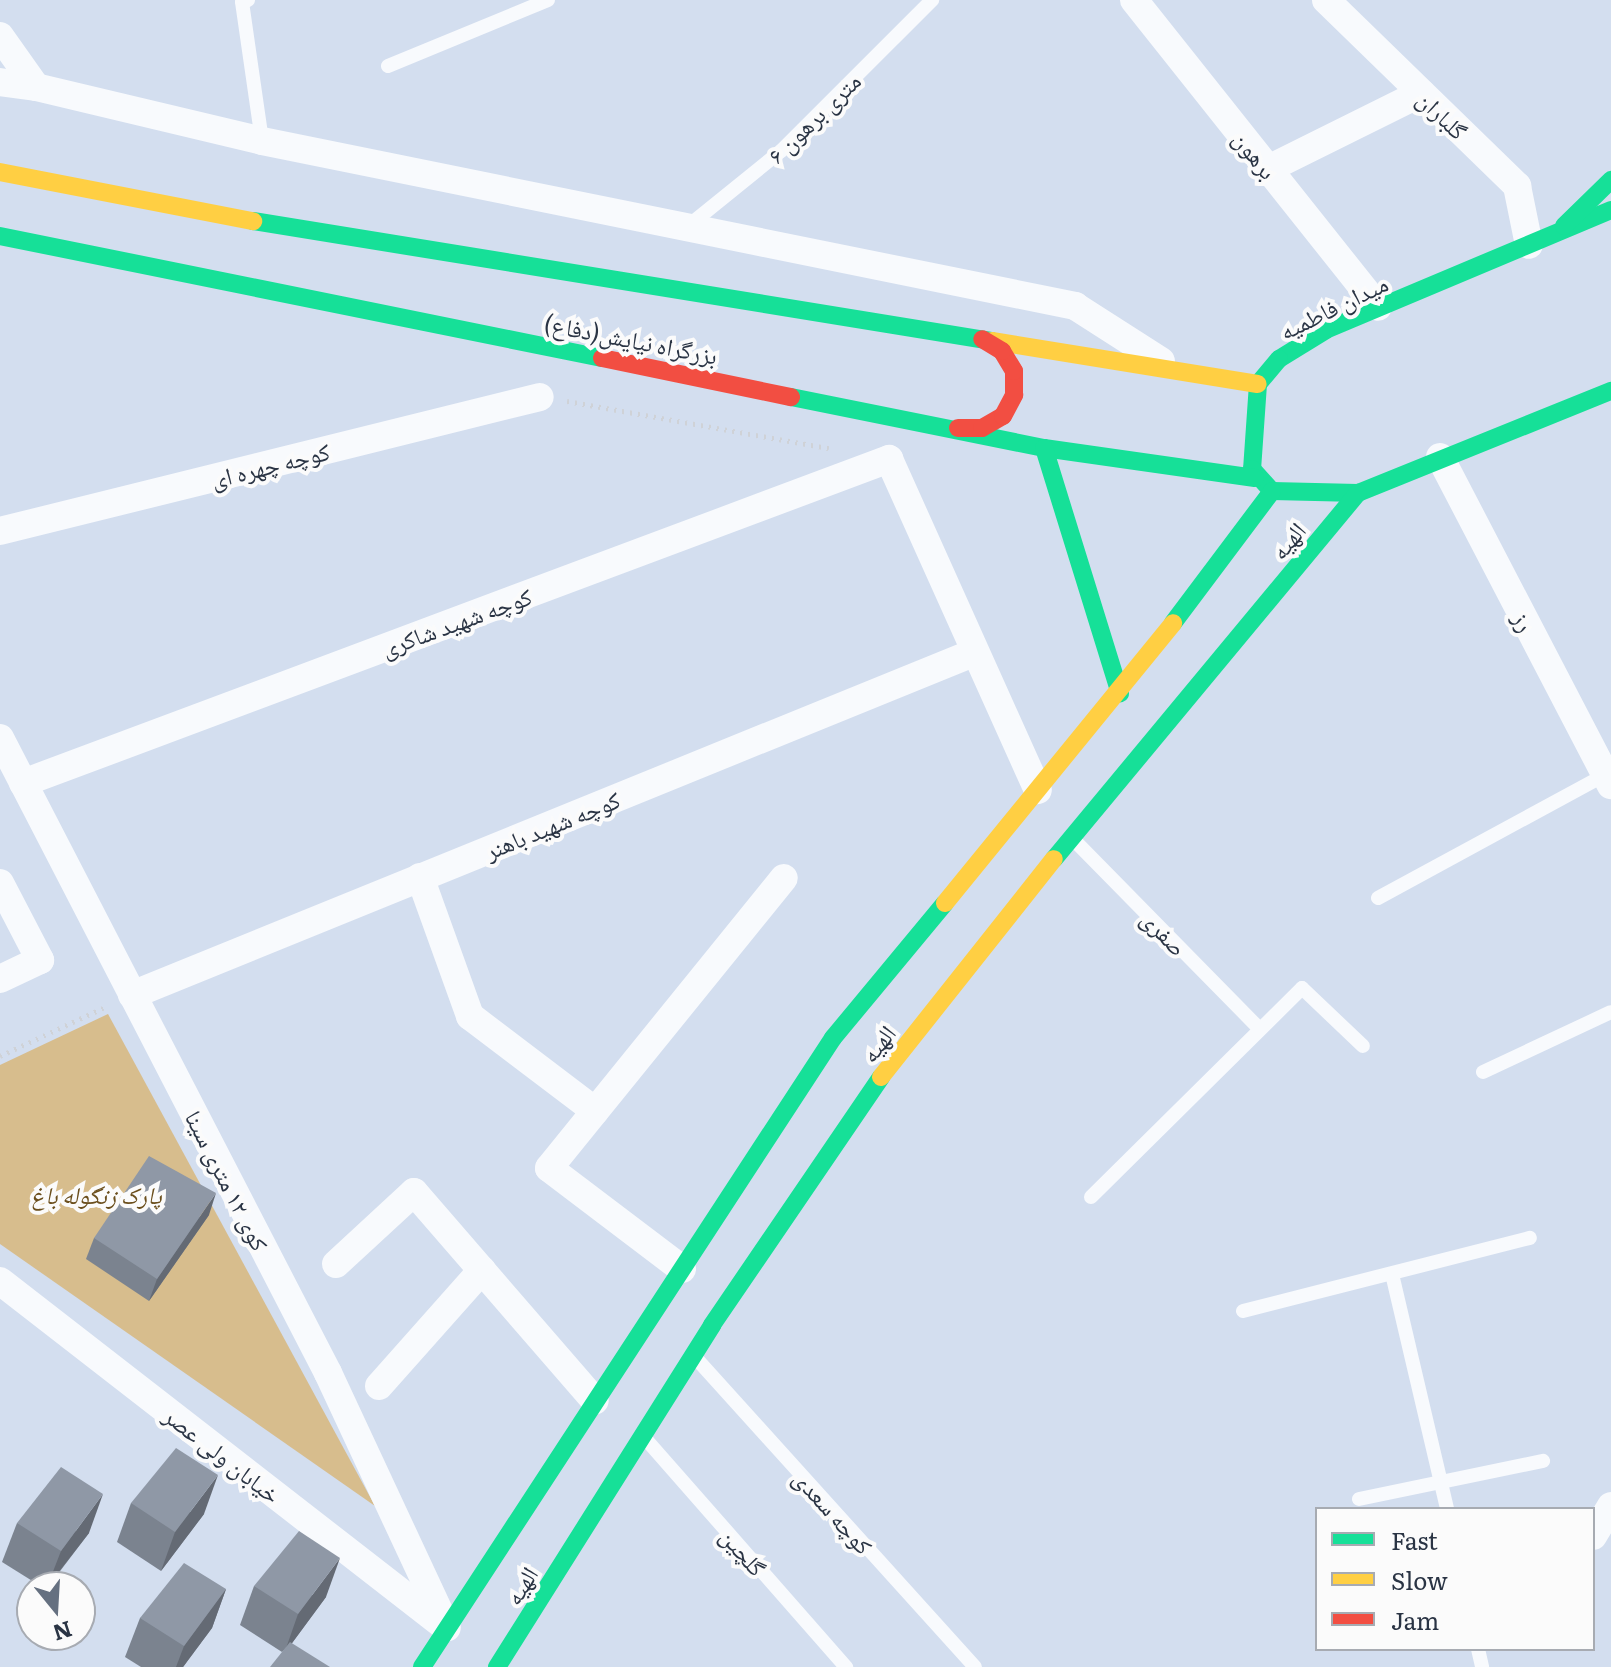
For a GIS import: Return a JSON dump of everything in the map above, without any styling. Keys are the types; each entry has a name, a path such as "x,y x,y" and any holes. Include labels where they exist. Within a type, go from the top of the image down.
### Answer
{"main road":[{"path":"0,172 213,215 1258,384 1255,478 1272,491 1358,493 1440,457 1611,391"},
{"path":"1557,233 1611,180"},
{"name":"میدان فاطمیه","path":"1258,384 1279,359 1378,307 1611,210"},
{"name":"بزرگراه نیایش(دفاع)","path":"0,236 958,428 1044,448 1255,478"},
{"path":"958,428 982,428 1003,416 1014,395 1014,371 1002,351 982,339"},
{"path":"1044,448 1120,693"},
{"name":"الهیه","path":"422,1667 833,1038 1120,693 1272,491"},
{"name":"الهیه","path":"497,1667 693,1355 886,1070 1072,837 1358,493"}],"street":[{"name":"برهون","path":"1134,0 1378,307"},
{"name":"گلباران","path":"1326,0 1517,186 1529,245"},
{"path":"0,36 36,87"},
{"path":"0,82 36,87 262,141 1075,306 1175,370"},
{"path":"1268,169 1421,93"},
{"name":"کوچه چهره ای","path":"0,531 540,397"},
{"name":"رز","path":"1440,457 1609,777"},
{"path":"889,459 973,653 1038,790"},
{"name":"کوچه شهید شاکری","path":"23,783 889,459"},
{"name":"کوچه شهید باهنر","path":"132,995 973,653"},
{"name":"کوی ۱۲ متری سینا","path":"0,738 328,1373 447,1628"},
{"path":"420,877 470,1016 595,1111"},
{"path":"682,1269 549,1168 784,878"},
{"path":"0,883 40,960 0,979"},
{"path":"336,1264 414,1192 595,1401"},
{"path":"379,1386 482,1270"},
{"name":"خیابان ولی عصر","path":"0,1281 447,1628"},
{"path":"1595,1533 1611,1506"}],"lane":[{"path":"248,0 242,2 262,141"},
{"path":"388,66 548,0"},
{"name":"۶ متری برهون","path":"687,227 781,151 932,0"},
{"path":"1378,898 1609,777"},
{"name":"صفری","path":"1072,837 1258,1027"},
{"path":"1091,1197 1258,1027 1302,988 1363,1046"},
{"path":"1483,1072 1611,1012"},
{"path":"1243,1311 1530,1238"},
{"path":"1392,1274 1447,1507"},
{"name":"کوچه سعدی","path":"693,1355 975,1667"},
{"name":"گلچین","path":"642,1435 846,1667"},
{"path":"1359,1499 1543,1461"}],"path":[{"path":"540,397 889,459"},
{"path":"0,1056 132,995"}],"green space":[{"name":"پارک زنگوله باغ","path":"108,1014 375,1506 0,1244 0,1065"}],"building":[{"path":"149,1156 216,1193 157,1279 94,1238"},
{"path":"176,1448 218,1475 175,1532 131,1503"},
{"path":"61,1467 103,1494 61,1551 17,1523"},
{"path":"299,1531 340,1558 298,1614 254,1586"},
{"path":"184,1563 226,1589 184,1646 140,1618"},
{"path":"290,1642 330,1667 270,1667"}],"traffic: fast":[{"path":"1564,226 1611,180"},
{"path":"1611,210 1326,330 1279,359 1258,384 1252,469 1272,491 1358,493 1611,391"},
{"path":"253,221 992,341"},
{"path":"0,236 602,358"},
{"path":"791,397 1044,448 1255,478"},
{"path":"1044,448 1120,693"},
{"path":"1173,623 1272,491"},
{"path":"1054,859 1358,493"},
{"path":"422,1667 833,1038 945,903"},
{"path":"497,1667 712,1325 881,1077"}],"traffic: slow":[{"path":"0,172 253,221"},
{"path":"992,341 1258,384"},
{"path":"945,903 1173,623"},
{"path":"881,1077 1054,859"}],"traffic: jam":[{"path":"958,428 982,428 1003,416 1014,395 1014,371 1002,351 982,339"},
{"path":"602,358 791,397"}]}
